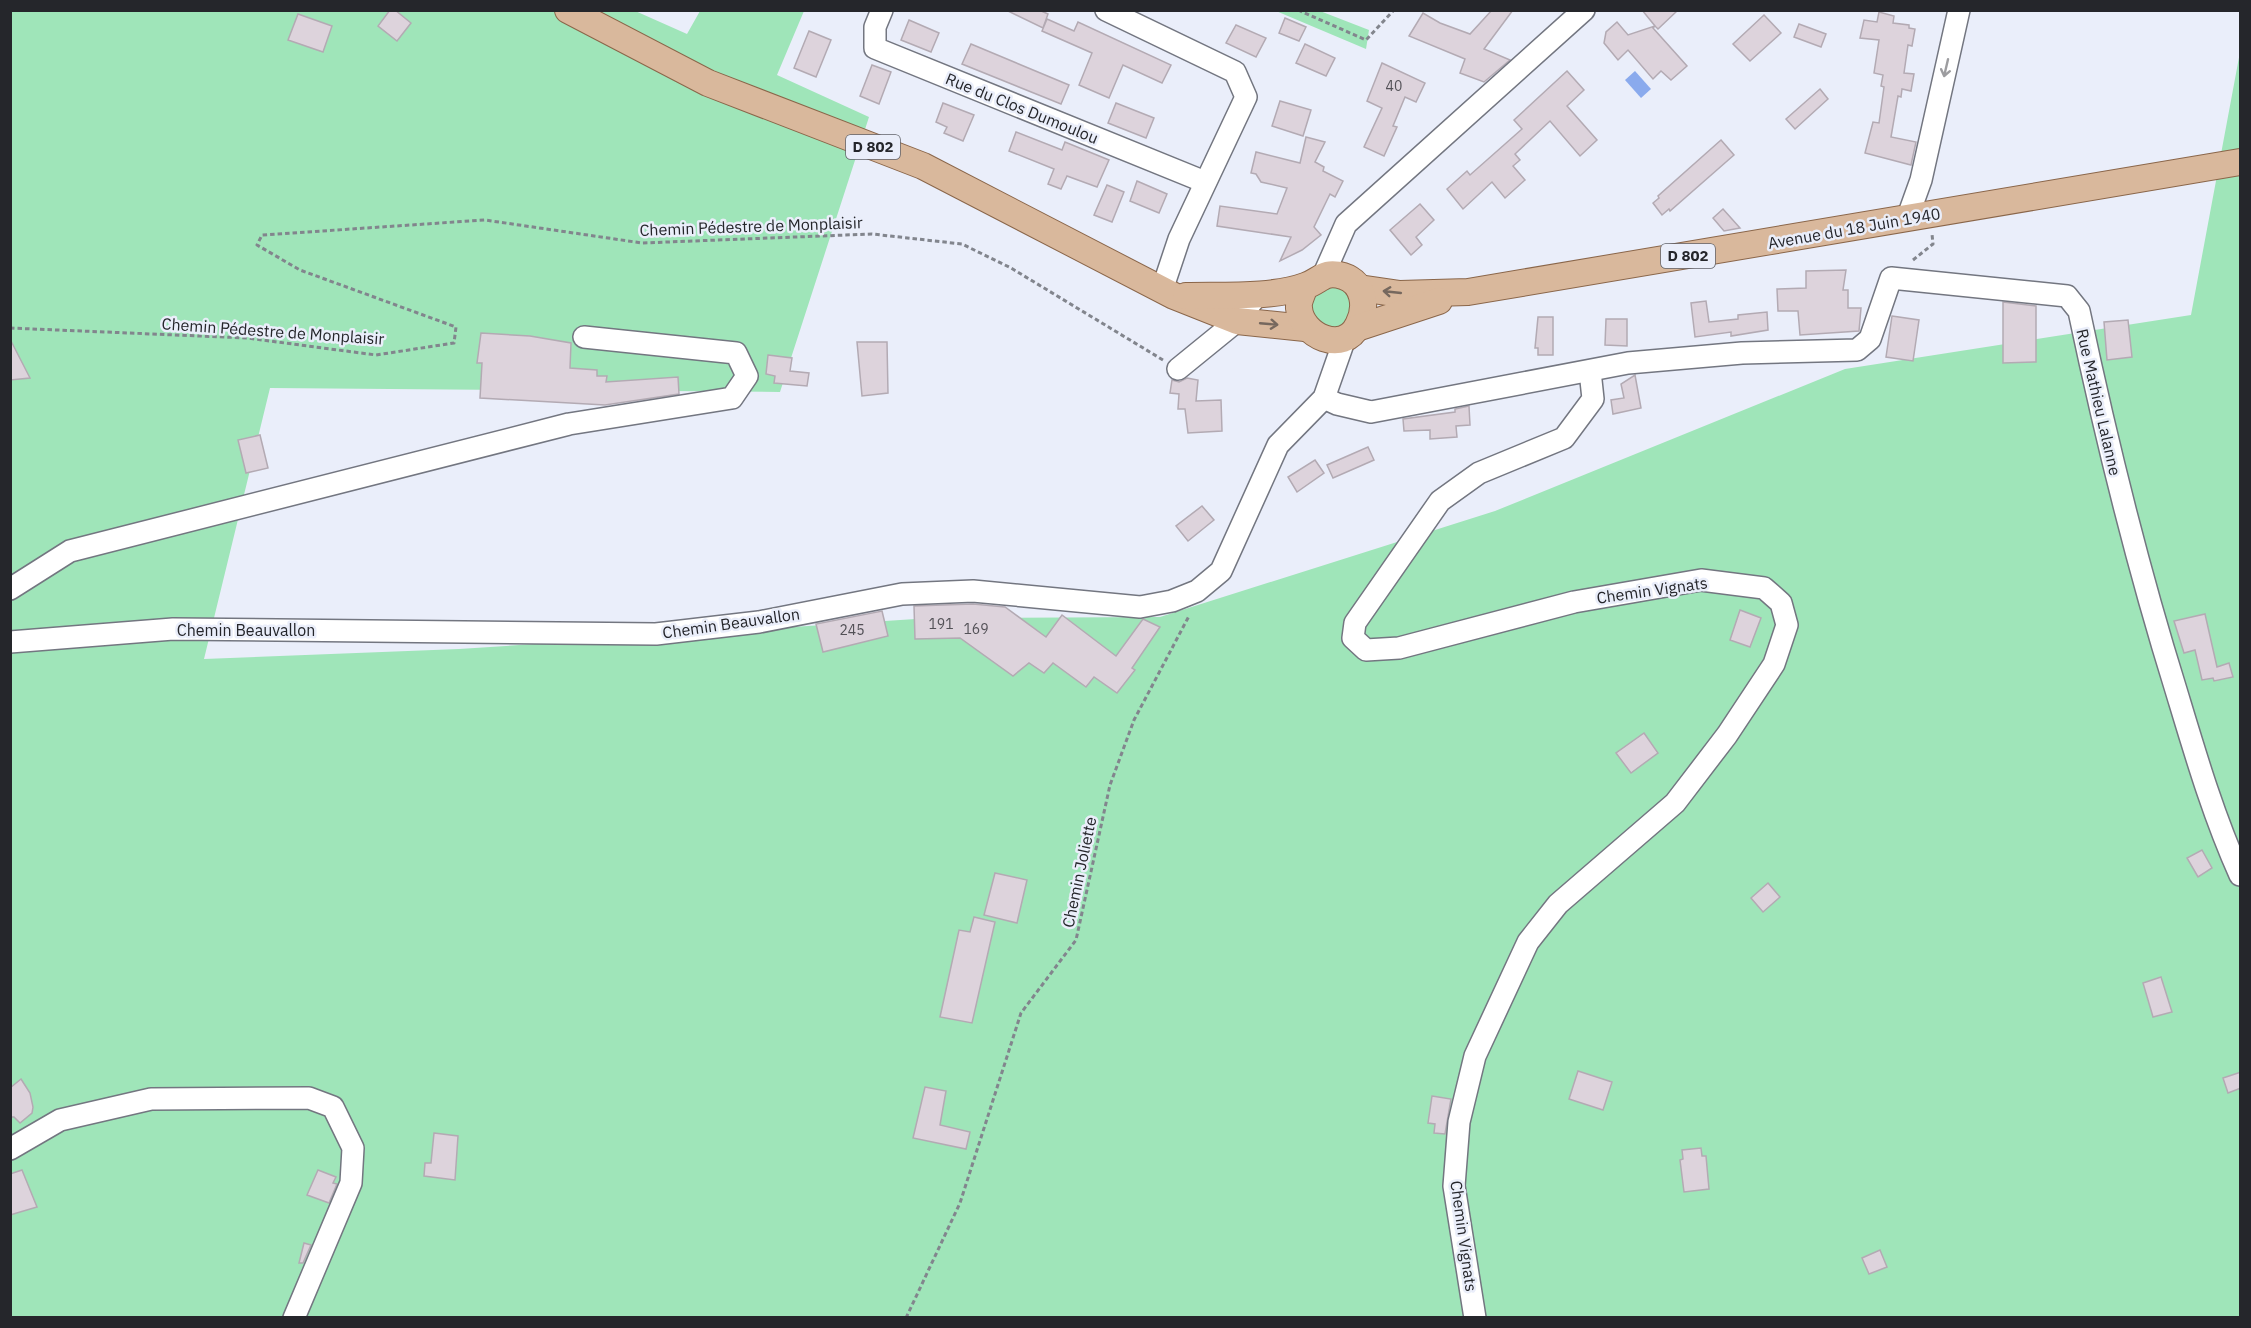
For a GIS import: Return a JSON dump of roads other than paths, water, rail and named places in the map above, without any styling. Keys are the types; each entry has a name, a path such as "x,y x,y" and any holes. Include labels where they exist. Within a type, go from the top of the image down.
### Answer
{"main road":[{"name":"D 802","path":"568,10 708,83 922,166 1168,293 1237,321 1311,332"},
{"name":"Avenue du 18 Juin 1940","path":"1333,281 1400,294 1468,292 2241,162"},
{"name":"D 802","path":"1168,293 1258,294 1333,281"},
{"path":"1333,281 1365,308 1351,333 1330,340 1311,332 1298,307 1333,281"},
{"name":"Avenue du 18 Juin 1940","path":"1351,333 1468,292"}],"street":[{"name":"Rue du Clos Dumoulou","path":"882,10 875,27 875,48 1205,182"},
{"path":"1106,10 1235,72 1246,97 1179,238 1168,293"},
{"path":"1333,281 1346,224 1584,10"},
{"path":"1918,217 1921,180 1959,10"},
{"name":"Rue Mathieu Lalanne","path":"1590,371 1628,363 1742,353 1857,350 1870,339 1891,278 2067,296 2079,311 2103,426 2162,646 2217,822 2241,875"},
{"path":"1178,369 1237,321 1258,294"},
{"path":"1311,332 1326,361 1327,391 1337,404 1371,412 1522,381 1590,371"},
{"name":"Chemin Beauvallon","path":"10,642 173,629 656,634 759,622 902,594 973,591 1140,607 1172,600 1197,591 1221,571 1278,444 1327,391 1351,333"},
{"path":"10,589 70,552 569,424 732,398 747,376 736,352 584,337"},
{"name":"Chemin Vignats","path":"1475,1317 1454,1186 1460,1122 1475,1056 1528,942 1558,904 1675,803 1727,735 1774,664 1787,625 1781,603 1764,588 1701,580 1574,602 1399,648 1366,650 1353,638 1354,623 1440,501 1479,473 1564,438 1593,399 1590,371"},
{"path":"10,1149 60,1120 151,1099 309,1098 333,1107 353,1148 351,1183 294,1317"}],"water":[{"path":"1635,71 1651,89 1641,98 1625,80"}]}
